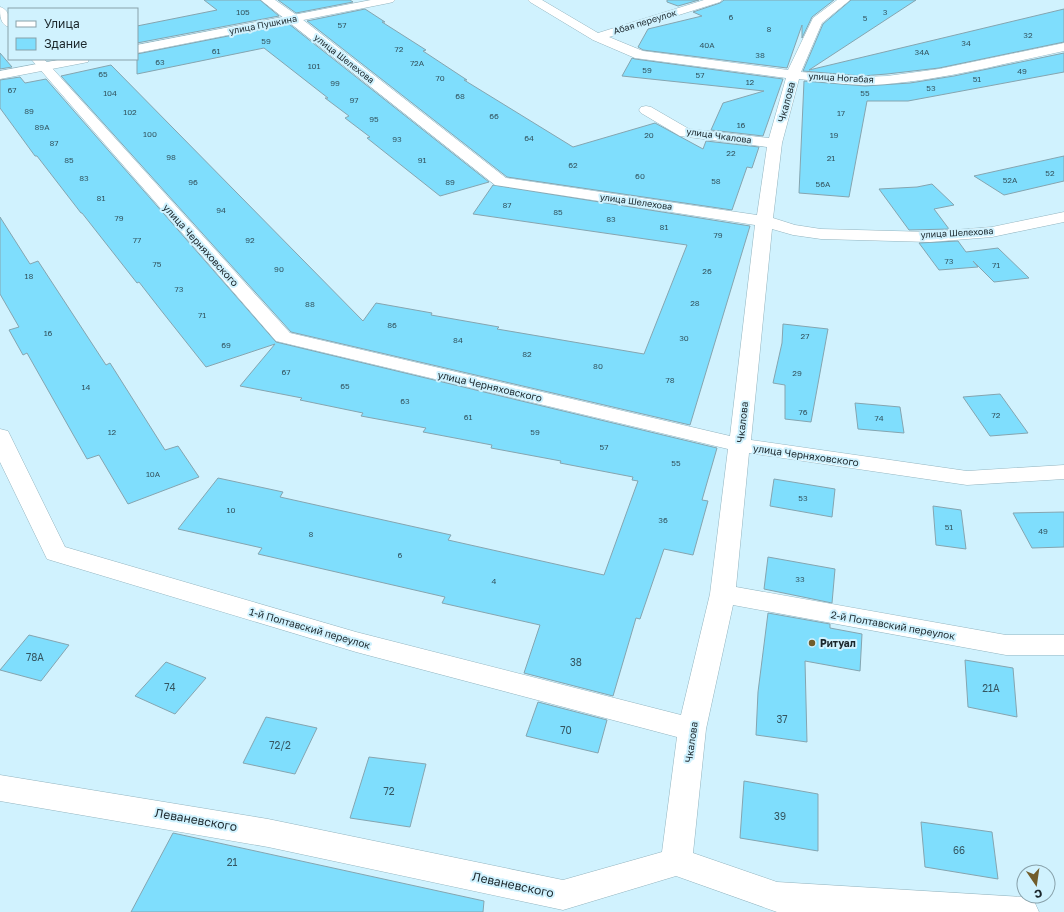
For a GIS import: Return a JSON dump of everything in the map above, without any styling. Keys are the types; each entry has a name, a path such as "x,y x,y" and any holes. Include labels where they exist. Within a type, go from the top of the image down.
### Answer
{"street":[{"name":"улица Шелехова","path":"267,0 294,19 501,182 764,220 793,230 821,234 930,236 992,232 1064,217"},
{"name":"улица Пушкина","path":"138,49 389,0"},
{"name":"улица Ногабая","path":"534,0 597,37 640,55 793,76 862,81 888,80 939,73 1064,47"},
{"name":"Абая переулок","path":"597,37 716,0"},
{"name":"Чкалова","path":"676,862 692,729 723,594 764,220 775,143 793,76 816,21 844,0"},
{"path":"0,11 8,22"},
{"path":"0,75 40,63 72,60"},
{"name":"улица Черняховского","path":"40,63 283,337 740,445 968,478 1064,472"},
{"name":"улица Чкалова","path":"646,110 685,133 775,143"},
{"name":"1-й Полтавский переулок","path":"0,436 7,454 56,553 356,642 692,729"},
{"name":"2-й Полтавский переулок","path":"723,594 1006,645 1064,645"},
{"name":"Леваневского","path":"0,788 268,833 563,895 676,862"},
{"path":"676,862 777,897 1023,912"}],"building":[{"path":"204,0 260,0 279,16 138,43 138,26 217,10"},
{"path":"278,0 350,0 353,2 296,13"},
{"path":"667,0 699,0 678,6 667,2"},
{"path":"724,0 834,0 812,17 802,38 802,25 787,68 643,50 638,47 648,29 702,16 693,12 720,3"},
{"path":"851,0 916,0 809,70 1064,9 1064,42 939,68 887,74 862,76 803,71 823,24"},
{"path":"365,9 385,22 382,22 426,50 423,51 467,80 464,80 573,147 655,123 703,149 706,141 759,147 752,168 747,167 732,210 507,177 307,21"},
{"path":"289,24 489,182 440,196 367,138 370,137 345,118 349,116 325,98 328,98 264,48 137,74 138,54"},
{"path":"0,53 12,67 0,69"},
{"path":"1064,53 1064,72 908,101 867,101 849,197 799,193 804,81 865,86 910,83 954,76"},
{"path":"632,58 783,79 763,136 711,130 723,103 764,91 622,76"},
{"path":"111,65 363,321 376,303 432,313 431,315 499,327 497,329 644,354 687,245 473,214 493,185 750,226 690,425 291,332 61,76"},
{"path":"20,77 25,83 46,79 276,342 717,448 702,500 708,501 693,555 664,549 640,619 636,618 613,696 524,673 540,625 442,603 445,597 258,554 262,548 178,529 218,478 283,492 280,497 451,535 448,540 604,575 638,481 632,480 633,477 560,463 561,461 491,448 492,445 423,432 426,428 361,416 363,413 300,400 302,398 240,386 275,344 206,367 139,282 137,283 37,156 35,156 0,108 0,80"},
{"path":"1064,156 1064,181 1004,195 974,176"},
{"path":"932,184 954,205 934,209 949,229 909,230 879,189 917,187"},
{"path":"0,217 30,264 38,261 106,365 110,363 165,450 178,446 199,477 128,504 99,455 87,459 27,353 23,355 9,330 19,327 0,294"},
{"path":"958,241 966,252 998,248 1029,278 994,282 973,261 978,267 939,270 919,243"},
{"path":"783,324 828,329 811,422 785,419 785,385 773,383 782,343"},
{"path":"1000,394 1028,433 990,436 963,397"},
{"path":"855,403 900,407 904,433 858,429"},
{"path":"774,479 835,489 832,517 770,506"},
{"path":"933,506 961,510 966,549 936,545"},
{"path":"1064,512 1064,547 1032,548 1013,513"},
{"path":"768,557 835,569 832,603 764,589"},
{"path":"768,613 830,624 830,628 862,634 860,671 805,661 807,742 756,735 758,692"},
{"path":"29,635 69,645 41,681 0,670"},
{"path":"965,660 1013,668 1017,717 968,707"},
{"path":"166,662 206,678 175,714 135,696"},
{"path":"538,702 607,720 598,753 526,736"},
{"path":"266,717 317,728 295,774 243,763"},
{"path":"369,757 426,764 410,827 350,818"},
{"path":"744,781 818,794 818,851 740,838"},
{"path":"921,822 992,832 998,879 925,867"},
{"path":"173,833 484,901 483,912 131,912"}],"place":[{"name":"Ритуал","path":"812,643"}]}
